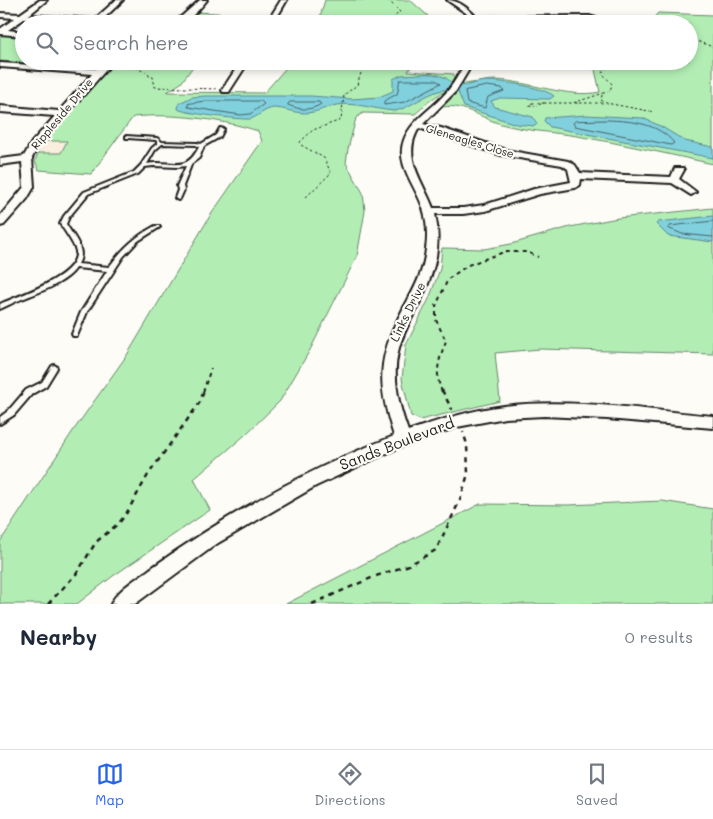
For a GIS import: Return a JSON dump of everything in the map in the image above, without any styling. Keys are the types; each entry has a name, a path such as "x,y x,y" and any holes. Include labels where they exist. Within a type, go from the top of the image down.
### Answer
{"street":[{"path":"25,15 44,0"},
{"path":"104,15 120,0"},
{"path":"189,15 204,0"},
{"path":"275,15 284,0"},
{"path":"450,0 469,15"},
{"path":"0,16 15,17"},
{"path":"1,32 15,22"},
{"path":"1,32 15,33"},
{"path":"0,65 15,66"},
{"name":"Rippleside Drive","path":"0,223 23,197 28,187 27,158 35,144 99,70"},
{"path":"226,90 239,70"},
{"name":"Links Drive","path":"403,439 390,403 388,367 394,338 420,292 429,266 432,239 429,211 413,178 407,154 407,143 416,125 450,94 465,70"},
{"path":"0,109 61,114"},
{"name":"Gleneagles Close","path":"416,125 504,153 565,164 572,167 576,176"},
{"path":"0,162 27,158"},
{"path":"674,180 679,170"},
{"path":"429,211 463,211 485,208 538,191 571,186 576,183 576,176 674,180 691,192"},
{"name":"Sands Boulevard","path":"120,604 189,552 248,514 326,472 403,439 468,418 506,412 575,411 713,422"}],"lane":[{"path":"0,307 62,279 74,266 79,250 64,228 66,217 86,193 131,176 144,166 156,146 161,143 201,146 218,136 222,129"},
{"path":"128,137 157,139 161,143"},
{"path":"178,198 182,190 180,186 189,165 195,161 202,149 201,146"},
{"path":"144,166 154,164 189,165"},
{"path":"75,334 84,312 124,248 138,236 157,226"},
{"path":"74,266 111,269"},
{"path":"0,421 29,392 44,384 54,368"}],"path":[{"path":"388,0 399,10 400,12 396,15"},
{"path":"698,42 713,48"},
{"path":"137,70 148,72 149,76 153,77 154,87 226,90"},
{"path":"573,103 602,95 611,88 612,84 602,72 603,70"},
{"path":"306,197 331,173 331,168 327,160 301,145 300,142 308,133 323,124 341,120 344,95 357,85 361,73"},
{"path":"602,95 601,100 606,103"},
{"path":"544,104 529,105 532,103 606,103 654,112"},
{"path":"452,411 436,381 435,371 446,341 436,320 436,306 448,279 468,265 504,252 528,252 538,257"},
{"path":"48,604 69,583 96,542 119,524 126,514 148,475 200,402 210,368"},
{"path":"312,604 376,576 410,565 436,550 460,500 468,474 467,444 460,425"}],"shaded area":[{"path":"45,141 67,141 61,153 38,153"}],"green space":[{"path":"325,0 410,0 427,15 321,15"},
{"path":"198,12 230,14 229,15 194,15"},
{"path":"658,13 713,15 713,164 594,139 510,126 455,107 439,108 454,91 438,95 415,114 363,113 356,118 346,163 363,193 365,211 357,256 310,350 280,401 245,435 194,479 210,510 113,576 77,604 0,604 0,542 73,431 127,355 210,216 262,141 258,131 228,123 196,118 133,117 91,174 39,170 35,161 38,153 61,153 67,141 45,141 106,70 190,70 181,83 167,92 264,93 284,70 409,70 454,74 454,82 459,83 496,80 509,81 562,92 588,94 600,92 595,70 698,70 698,15 656,15"},
{"path":"0,33 15,34 15,62 0,61"},
{"path":"713,208 713,354 540,349 495,353 500,401 420,420 411,416 402,379 406,345 429,299 440,269 442,248 484,249 511,244 570,227 618,218"},
{"path":"662,501 713,509 713,604 286,604 480,504 568,505"}],"water":[{"path":"434,74 460,86 487,81 512,83 532,87 554,96 550,99 500,98 491,101 495,107 533,117 537,124 535,126 516,124 464,107 458,92 450,90 434,93 403,109 395,111 344,104 304,113 274,108 253,118 245,119 200,114 178,109 179,103 192,97 205,96 311,96 352,99 379,97 393,91 393,79 401,75"},
{"path":"586,115 643,118 685,141 713,147 713,158 550,127 544,121 545,118"},
{"path":"713,216 713,242 668,236 656,224 658,222"}]}
